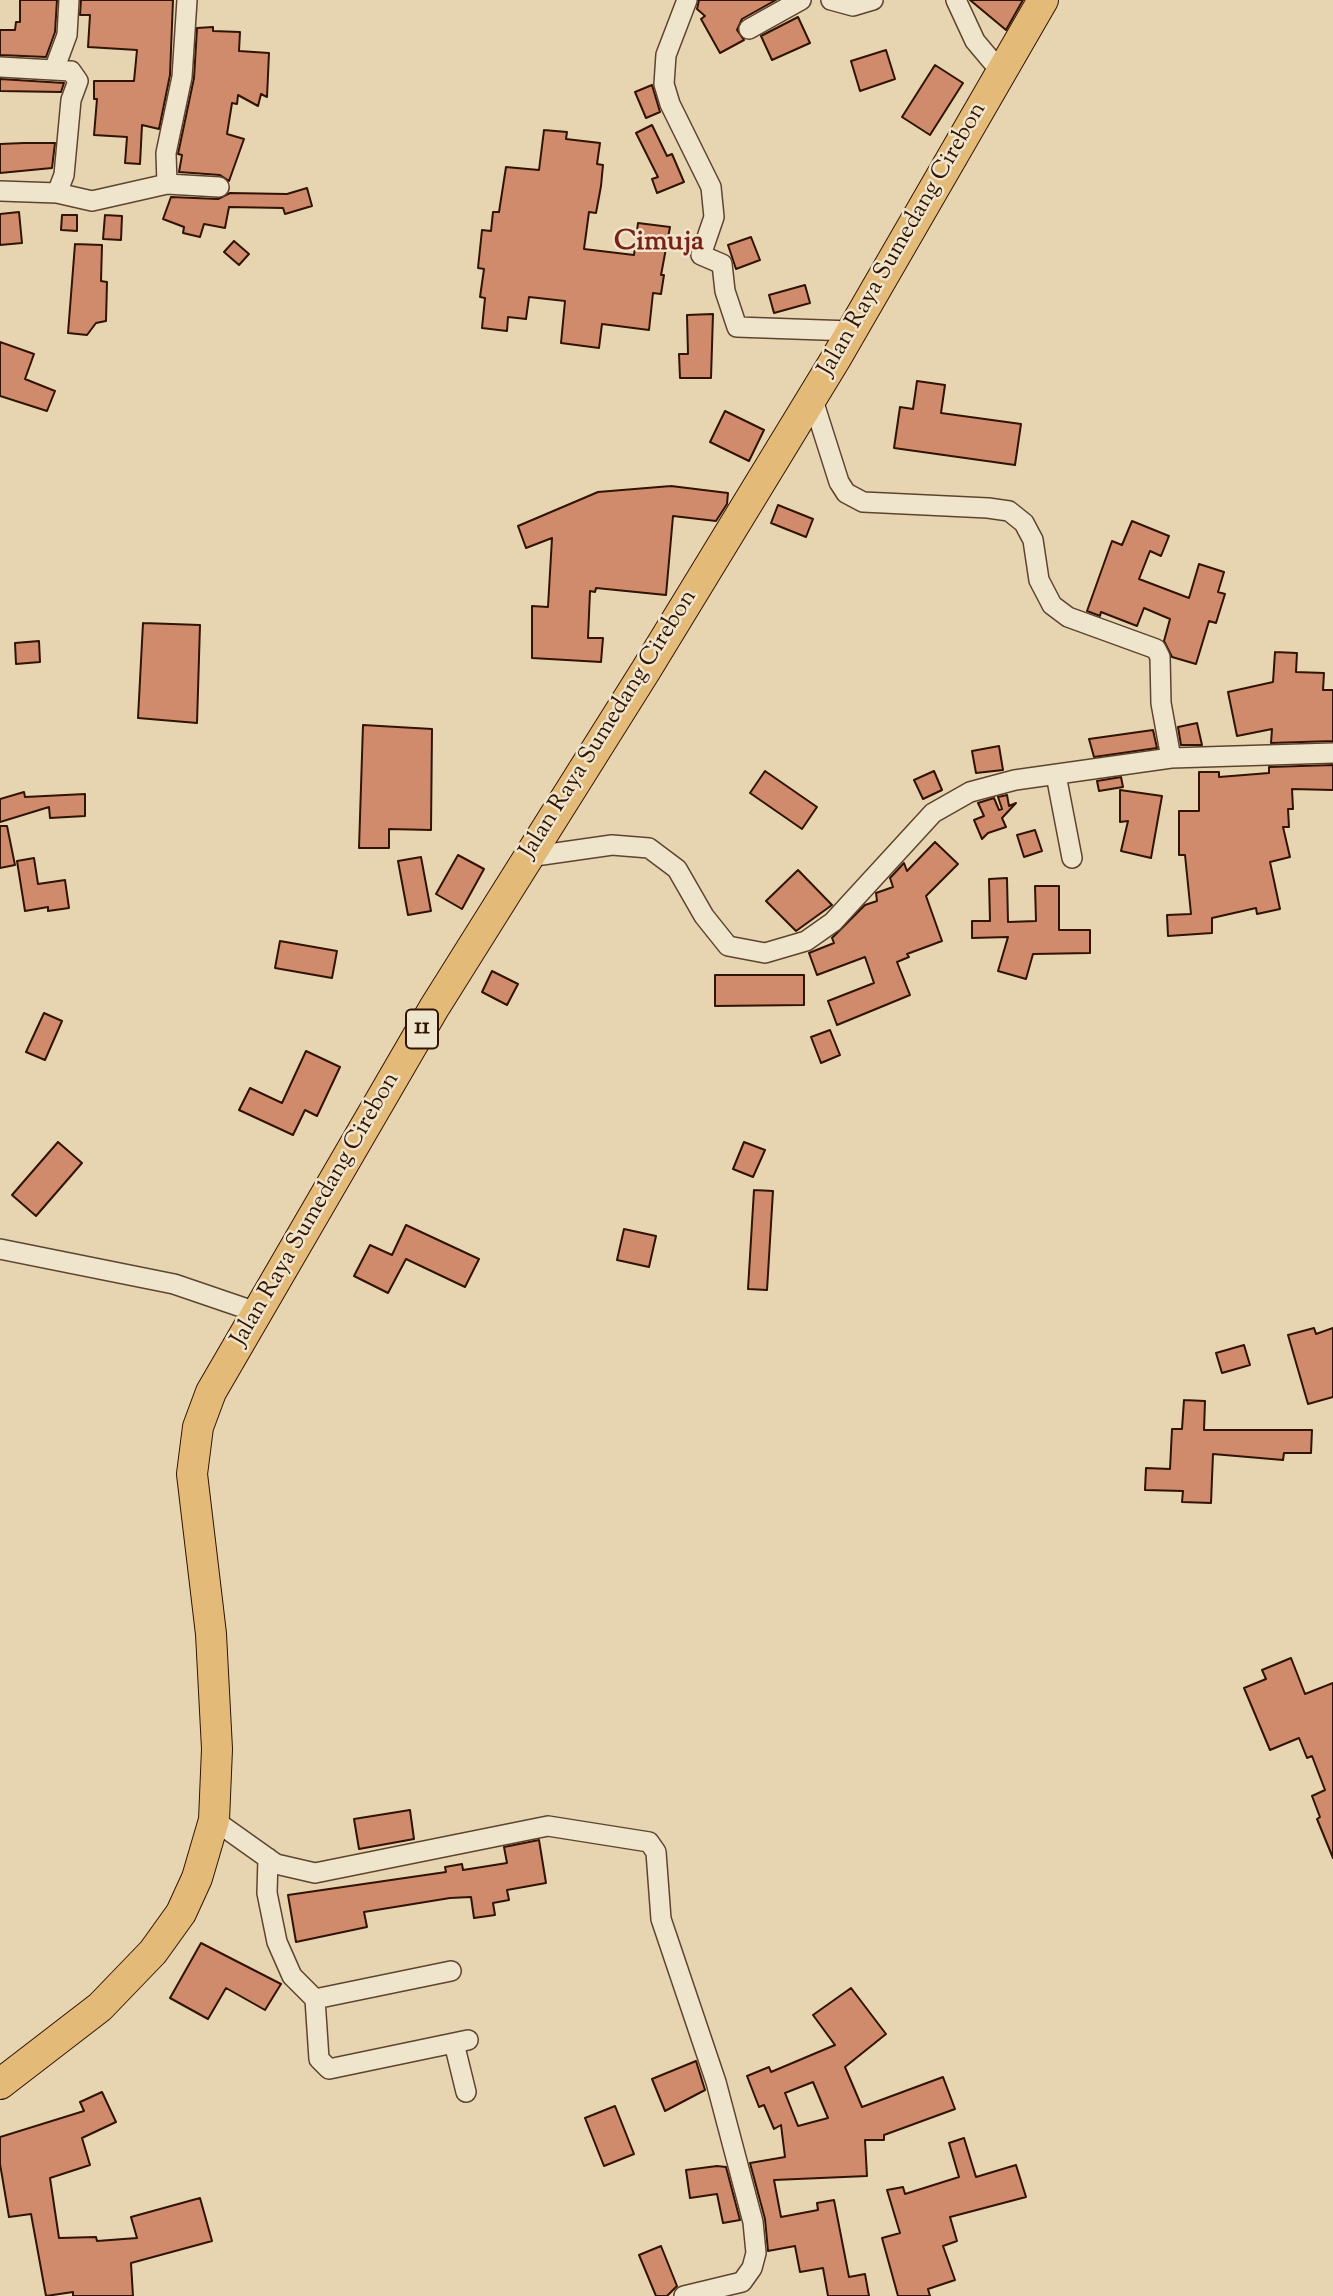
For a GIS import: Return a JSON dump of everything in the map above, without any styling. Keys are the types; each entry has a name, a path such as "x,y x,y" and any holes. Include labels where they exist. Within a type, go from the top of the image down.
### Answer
{"highway":[{"name":"Jalan Raya Sumedang Cirebon","path":"0,2084 100,2007 153,1952 181,1913 197,1878 214,1820 217,1749 211,1634 192,1474 198,1427 211,1392 434,1008 812,397 1043,0"}],"street":[{"path":"54,70 67,35 69,0"},
{"path":"167,184 166,153 182,78 187,0"},
{"path":"687,0 666,55 664,84 670,104 713,195 714,217 701,255 722,264 725,290 737,327 851,331"},
{"path":"749,29 801,0"},
{"path":"831,0 853,6 873,0"},
{"path":"956,0 975,41 1001,72"},
{"path":"0,67 71,71 78,81 71,100 64,175 57,193"},
{"path":"0,191 57,193 92,201 167,184 219,187"},
{"path":"812,397 839,482 846,492 863,502 1009,511 1024,523 1033,540 1039,580 1052,606 1068,617 1156,649 1160,657 1161,703 1171,758"},
{"path":"528,857 612,845 649,848 677,869 704,916 729,946 765,953 806,941 833,922 933,813 970,792 1056,775 1171,758 1333,753"},
{"path":"1056,775 1072,858"},
{"path":"0,1249 174,1284 259,1313"},
{"path":"214,1820 276,1864 316,1873 548,1826 649,1842 656,1852 661,1919 716,2082 753,2221 756,2253 752,2268 741,2282 684,2296"},
{"path":"268,1858 267,1893 277,1942 292,1976 315,1998 319,2059 330,2068 461,2041 466,2092"},
{"path":"315,1998 451,1970"}],"building":[{"path":"20,0 57,0 55,32 46,57 0,55 0,30 15,30 16,22 20,22"},
{"path":"81,0 173,0 170,75 159,129 142,125 140,164 125,163 127,137 94,135 97,99 94,99 94,81 134,81 137,50 88,47 90,15 80,15"},
{"path":"699,0 776,0 742,19 737,30 744,40 720,53 701,19 705,16 697,9"},
{"path":"970,0 1023,0 1006,30"},
{"path":"798,17 810,43 772,60 761,36"},
{"path":"213,27 213,31 240,32 239,51 269,53 267,97 261,94 258,106 238,95 237,104 232,103 227,134 244,139 229,181 220,175 179,172 182,155 178,154 194,78 197,28"},
{"path":"886,50 895,79 860,91 851,61"},
{"path":"935,65 963,83 930,135 902,117"},
{"path":"0,79 64,83 61,92 0,91"},
{"path":"652,85 660,112 646,118 635,92"},
{"path":"652,125 667,156 672,154 684,182 657,193 652,179 658,177 636,133"},
{"path":"544,130 567,132 566,139 600,143 597,164 603,165 601,186 596,213 589,212 584,249 634,255 638,223 670,227 661,275 664,275 661,294 653,293 649,330 602,324 599,348 561,343 565,301 529,297 526,319 508,317 507,331 482,328 485,298 480,297 484,269 478,268 482,230 491,231 493,212 499,212 506,167 539,170"},
{"path":"55,143 52,168 0,173 0,144"},
{"path":"307,188 312,206 285,214 283,208 229,207 225,228 204,224 200,237 183,233 184,227 163,219 171,197 218,199 230,193 287,194"},
{"path":"19,212 22,243 0,245 0,214"},
{"path":"62,215 77,215 77,231 61,230"},
{"path":"105,215 122,216 121,240 103,239"},
{"path":"751,237 760,260 736,269 728,245"},
{"path":"234,241 249,254 239,265 224,252"},
{"path":"75,244 102,245 101,281 107,282 106,321 96,323 87,335 68,333"},
{"path":"805,285 810,303 774,313 769,295"},
{"path":"713,314 711,378 680,378 679,354 688,354 687,315"},
{"path":"0,342 34,354 25,379 55,391 47,411 0,396"},
{"path":"917,381 945,385 941,413 1021,424 1015,465 894,448 900,407 913,409"},
{"path":"725,411 764,430 749,461 710,442"},
{"path":"671,486 728,493 727,504 716,521 673,516 666,595 596,588 595,592 590,591 588,638 603,638 601,662 532,658 532,606 548,607 552,538 526,548 518,526 598,492"},
{"path":"778,505 813,519 806,537 771,523"},
{"path":"1132,521 1169,536 1161,556 1150,551 1139,579 1189,598 1199,564 1224,572 1218,592 1225,594 1216,623 1209,621 1196,664 1172,657 1164,641 1170,619 1144,608 1137,626 1101,612 1100,616 1087,611 1112,541 1122,545"},
{"path":"143,623 200,625 197,723 138,718"},
{"path":"39,641 40,662 16,664 15,643"},
{"path":"1275,652 1297,653 1296,672 1324,673 1323,690 1333,690 1333,741 1271,743 1272,729 1237,736 1228,692 1273,682"},
{"path":"1197,723 1202,745 1181,745 1178,727"},
{"path":"363,725 432,729 431,830 389,829 389,848 359,848"},
{"path":"1153,730 1157,748 1094,757 1089,739"},
{"path":"999,746 1003,770 976,773 972,751"},
{"path":"1333,765 1333,790 1292,789 1293,809 1288,809 1289,827 1283,827 1290,857 1270,862 1280,909 1257,914 1256,908 1212,918 1212,933 1168,936 1167,915 1191,914 1185,855 1179,855 1179,811 1199,811 1199,772 1219,772 1219,777 1269,773 1269,767"},
{"path":"765,771 817,807 802,829 750,793"},
{"path":"934,771 942,790 923,799 914,780"},
{"path":"1121,777 1123,787 1099,791 1097,781"},
{"path":"1120,790 1162,796 1151,858 1121,851 1128,821 1120,822"},
{"path":"24,792 25,797 85,794 85,816 50,818 49,807 0,822 0,799"},
{"path":"1007,795 1009,806 1016,803 1002,818 1006,827 988,833 982,839 974,820 984,816 978,803 994,798 999,810 1002,809 998,797"},
{"path":"0,826 7,826 15,865 0,868"},
{"path":"1035,830 1042,851 1024,857 1017,835"},
{"path":"935,842 958,864 926,896 942,941 907,954 909,957 897,962 910,995 837,1025 828,1001 874,983 865,957 817,975 809,953 834,943 832,938 865,905 877,901 876,893 893,887 890,878 904,863 907,871"},
{"path":"458,855 484,869 462,909 436,894"},
{"path":"421,857 431,911 408,915 398,861"},
{"path":"34,858 38,884 65,880 69,908 48,911 48,907 25,911 17,861"},
{"path":"798,870 832,905 796,931 766,901"},
{"path":"1007,878 1008,922 1036,921 1035,886 1059,886 1059,930 1090,930 1090,953 1033,954 1026,979 998,971 1008,937 972,938 972,921 990,921 989,879"},
{"path":"280,941 337,951 332,978 275,968"},
{"path":"492,971 518,984 507,1005 482,992"},
{"path":"715,975 804,975 804,1005 715,1006"},
{"path":"44,1013 62,1021 45,1060 26,1052"},
{"path":"830,1030 840,1055 821,1063 811,1037"},
{"path":"306,1051 340,1067 317,1116 305,1110 293,1135 239,1110 250,1088 282,1103"},
{"path":"58,1142 82,1163 36,1216 12,1195"},
{"path":"744,1142 765,1150 753,1177 733,1169"},
{"path":"754,1190 773,1191 767,1290 748,1289"},
{"path":"406,1225 479,1259 465,1287 406,1259 388,1293 354,1276 370,1245 392,1255"},
{"path":"624,1229 656,1236 649,1267 617,1260"},
{"path":"1314,1328 1316,1334 1333,1328 1333,1397 1308,1404 1288,1335"},
{"path":"1244,1345 1250,1365 1222,1373 1216,1353"},
{"path":"1184,1400 1205,1401 1204,1430 1312,1430 1311,1453 1284,1453 1283,1460 1213,1454 1211,1503 1182,1502 1183,1491 1145,1490 1146,1468 1170,1469 1172,1429 1182,1429"},
{"path":"1291,1658 1305,1694 1333,1683 1333,1858 1317,1819 1320,1817 1312,1796 1325,1790 1312,1756 1307,1758 1299,1738 1270,1750 1244,1688 1266,1679 1262,1670"},
{"path":"410,1810 414,1839 359,1849 354,1819"},
{"path":"539,1840 546,1883 507,1890 509,1900 493,1903 495,1915 474,1918 471,1897 450,1898 364,1912 367,1927 296,1942 288,1895 446,1872 445,1867 462,1864 463,1870 507,1863 504,1847"},
{"path":"201,1943 281,1984 265,2010 226,1988 208,2019 170,1998"},
{"path":"851,1988 886,2034 845,2067 862,2107 943,2077 955,2109 884,2135 884,2140 865,2140 867,2176 774,2180 781,2217 818,2210 817,2203 834,2200 849,2277 865,2274 869,2296 828,2296 823,2268 800,2272 795,2246 768,2251 765,2219 750,2163 785,2157 781,2125 774,2129 764,2105 759,2107 747,2076 769,2067 771,2072 835,2045 813,2015","holes":["813,2082 828,2118 798,2126 785,2093"]},
{"path":"696,2061 705,2090 665,2111 652,2079"},
{"path":"102,2092 116,2122 82,2138 90,2165 50,2178 59,2238 96,2237 97,2241 137,2238 131,2217 200,2198 212,2241 131,2263 133,2296 73,2296 73,2292 46,2296 31,2214 9,2217 0,2164 0,2137 84,2111 80,2102"},
{"path":"615,2106 634,2154 604,2166 585,2118"},
{"path":"964,2138 976,2177 1016,2165 1026,2197 950,2217 957,2241 943,2246 955,2280 928,2289 930,2296 898,2296 882,2238 900,2233 887,2190 903,2187 905,2194 959,2177 949,2143"},
{"path":"726,2167 740,2220 723,2223 717,2194 690,2198 686,2170"},
{"path":"661,2246 677,2286 667,2296 656,2296 639,2255"}],"district":[{"name":"Cimuja","path":"659,244"}]}
